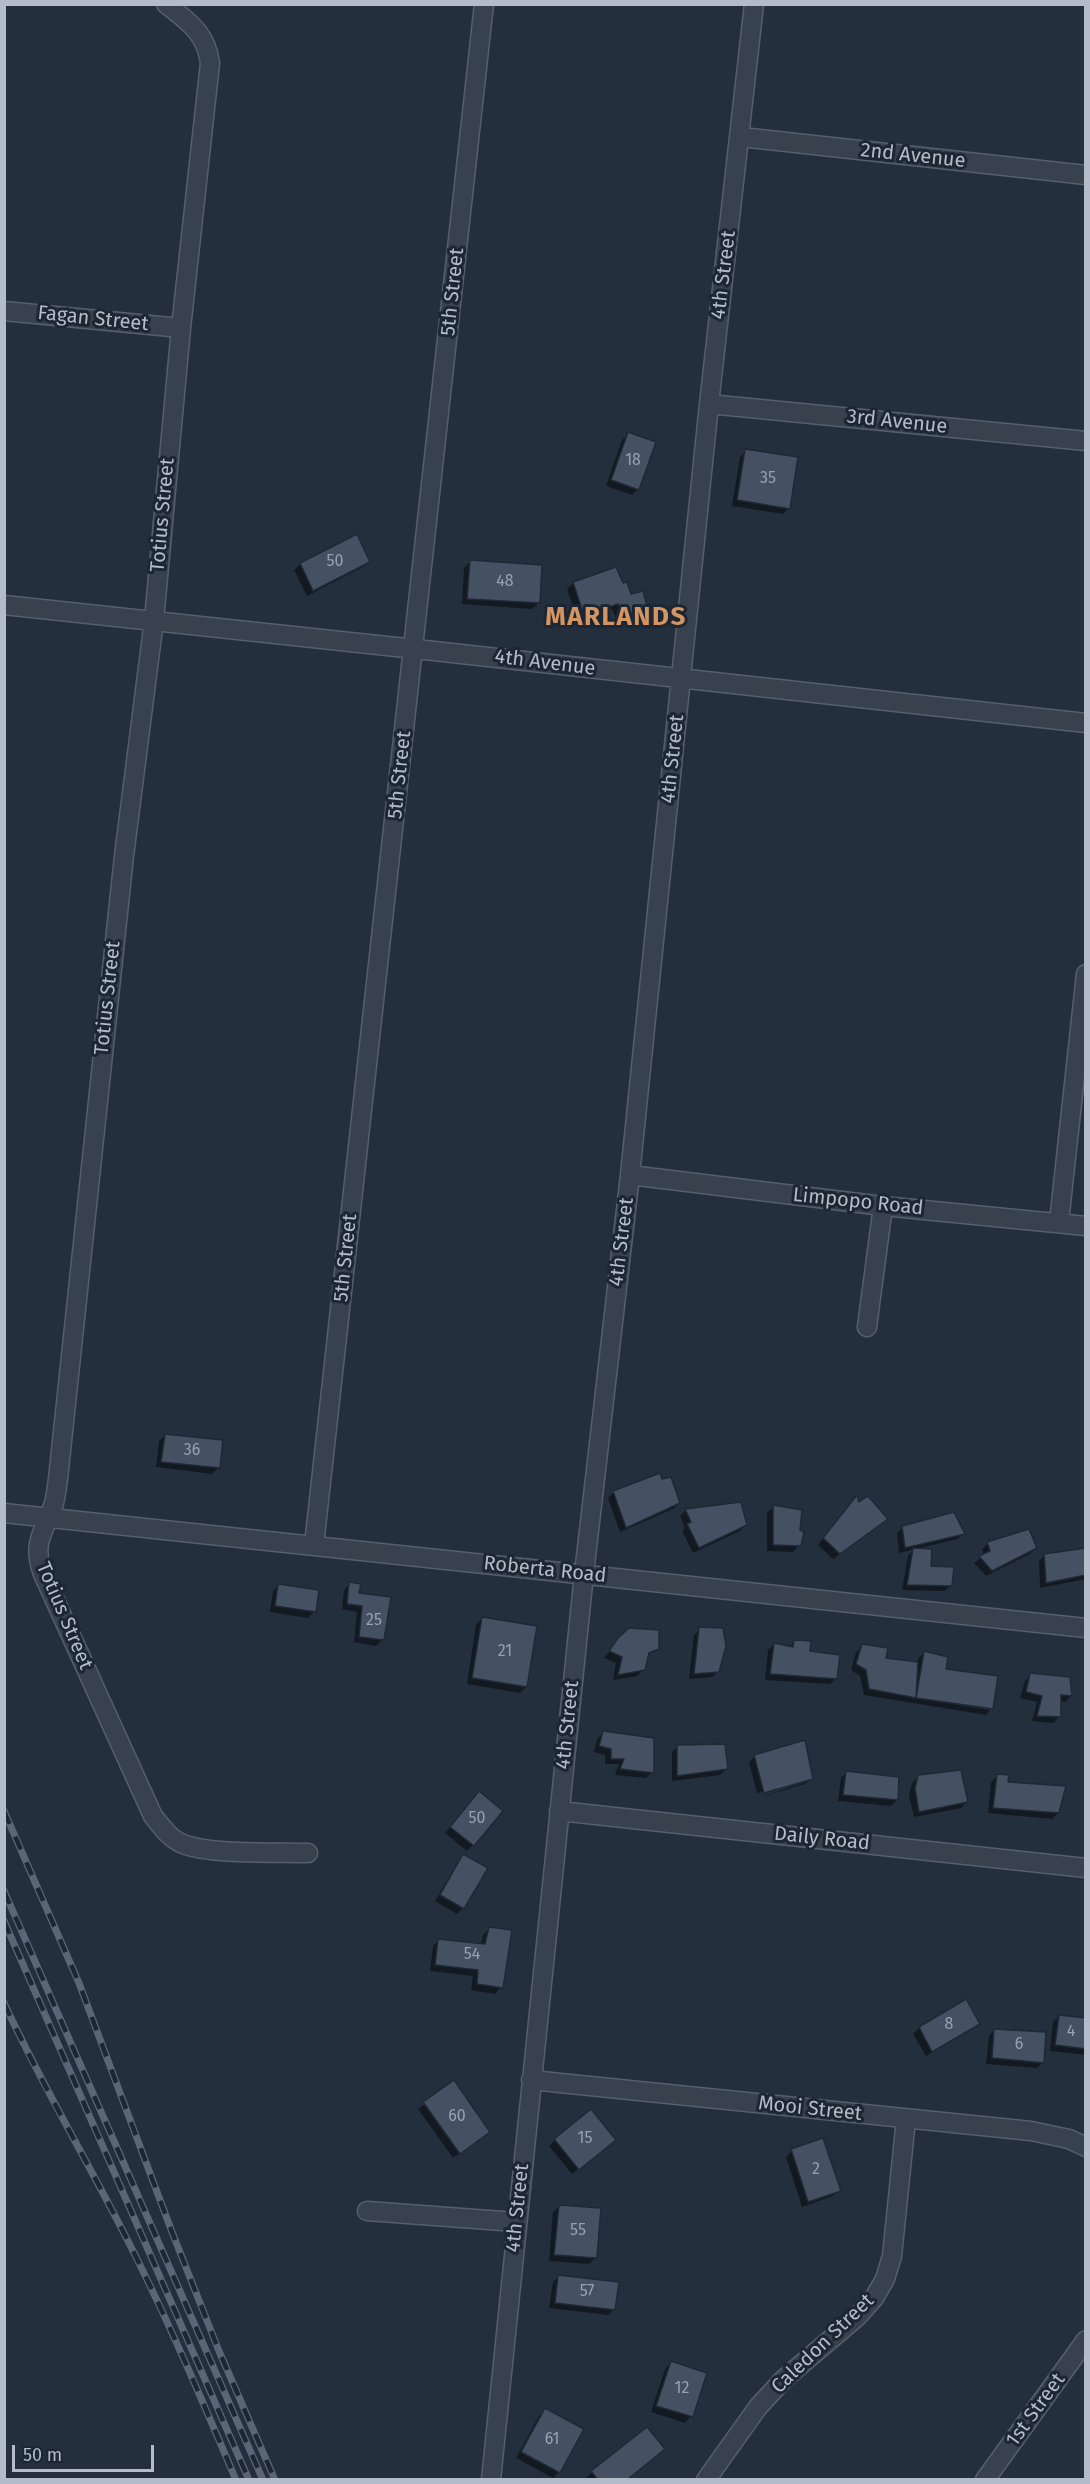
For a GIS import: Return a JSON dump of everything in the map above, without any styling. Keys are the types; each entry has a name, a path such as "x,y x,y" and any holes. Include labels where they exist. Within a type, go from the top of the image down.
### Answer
{"street":[{"name":"Totius Street","path":"166,4 200,33 208,46 210,63 181,328 154,620 122,868 58,1479 54,1502 38,1542 38,1561 153,1816 168,1834 181,1844 202,1849 308,1853"},
{"name":"5th Street","path":"314,1545 484,4"},
{"name":"4th Street","path":"491,2480 584,1574 630,1175 709,404 741,137 754,4"},
{"name":"2nd Avenue","path":"741,137 1086,175"},
{"name":"Fagan Street","path":"4,311 181,328"},
{"name":"3rd Avenue","path":"709,404 1086,441"},
{"name":"4th Avenue","path":"4,605 414,647 1086,723"},
{"path":"1059,1222 1085,977"},
{"name":"Limpopo Road","path":"630,1175 883,1206 1086,1226"},
{"path":"867,1327 883,1206"},
{"name":"Roberta Road","path":"4,1514 1086,1628"},
{"name":"Daily Road","path":"559,1811 1086,1868"},
{"name":"Mooi Street","path":"531,2080 1031,2131 1069,2139 1086,2147"},
{"name":"Caledon Street","path":"706,2480 765,2400 784,2379 857,2317 874,2298 885,2279 892,2256 906,2119"},
{"path":"367,2211 516,2222"},
{"name":"1st Street","path":"986,2480 1086,2340"}],"building":[{"path":"628,432 656,442 639,490 611,480"},
{"path":"745,449 798,457 790,509 737,500"},
{"path":"357,534 370,562 313,591 300,563"},
{"path":"470,560 542,565 540,603 467,599"},
{"path":"616,567 623,583 627,582 631,594 643,591 648,609 624,618 618,604 584,616 573,582"},
{"path":"165,1434 223,1440 220,1468 161,1462"},
{"path":"660,1473 662,1479 671,1477 680,1503 626,1528 613,1491"},
{"path":"857,1495 859,1502 868,1496 888,1519 840,1554 823,1538"},
{"path":"741,1502 747,1525 699,1548 687,1524 691,1522 685,1509"},
{"path":"773,1505 802,1510 800,1530 804,1532 801,1546 773,1545"},
{"path":"954,1512 965,1534 905,1548 902,1526"},
{"path":"1029,1529 1037,1548 992,1571 979,1556 990,1551 987,1542"},
{"path":"913,1548 932,1549 931,1566 954,1567 952,1586 907,1585"},
{"path":"1086,1548 1086,1575 1046,1583 1044,1554"},
{"path":"349,1582 361,1584 359,1593 391,1597 384,1640 359,1637 362,1606 347,1604"},
{"path":"278,1584 319,1590 316,1612 275,1606"},
{"path":"482,1617 537,1626 527,1687 472,1678"},
{"path":"699,1627 723,1628 726,1646 719,1672 694,1674"},
{"path":"629,1628 659,1630 659,1649 649,1653 645,1670 618,1675 622,1657 609,1651"},
{"path":"794,1640 811,1641 810,1651 840,1655 837,1679 770,1674 774,1643 793,1647"},
{"path":"862,1644 888,1648 886,1658 918,1662 916,1698 869,1689 866,1670 856,1664"},
{"path":"924,1651 948,1657 946,1669 998,1676 993,1709 916,1698"},
{"path":"1030,1673 1070,1677 1072,1696 1061,1695 1061,1717 1037,1716 1042,1696 1026,1692"},
{"path":"603,1731 654,1738 654,1773 620,1769 624,1759 611,1759 611,1749 599,1746"},
{"path":"805,1740 813,1779 764,1793 754,1755"},
{"path":"725,1744 728,1769 677,1776 677,1745"},
{"path":"961,1770 968,1802 919,1812 915,1789 918,1775"},
{"path":"846,1771 899,1777 898,1800 843,1795"},
{"path":"997,1774 1009,1775 1008,1782 1066,1786 1059,1813 993,1808"},
{"path":"479,1791 503,1811 474,1846 450,1827"},
{"path":"463,1854 488,1868 464,1909 440,1895"},
{"path":"489,1927 512,1930 503,1988 477,1984 478,1970 435,1965 438,1939 485,1944"},
{"path":"966,1999 980,2024 932,2052 919,2027"},
{"path":"1059,2015 1086,2018 1086,2049 1055,2045"},
{"path":"994,2029 1046,2032 1044,2063 992,2058"},
{"path":"454,2080 490,2132 460,2154 423,2102"},
{"path":"591,2109 616,2140 579,2170 554,2139"},
{"path":"823,2138 841,2191 808,2202 791,2149"},
{"path":"559,2205 601,2208 597,2258 554,2255"},
{"path":"558,2275 619,2282 615,2310 555,2303"},
{"path":"671,2361 707,2373 693,2417 656,2406"},
{"path":"545,2408 584,2429 560,2473 521,2452"},
{"path":"647,2427 665,2449 627,2480 598,2480 591,2471"}],"railway":[{"path":"4,1811 79,1983 172,2232 219,2351 275,2480"},
{"path":"4,1891 263,2480"},
{"path":"4,1921 249,2480"},
{"path":"4,2003 36,2069 139,2263 236,2480"}],"district":[{"name":"MARLANDS","path":"616,618"}]}
